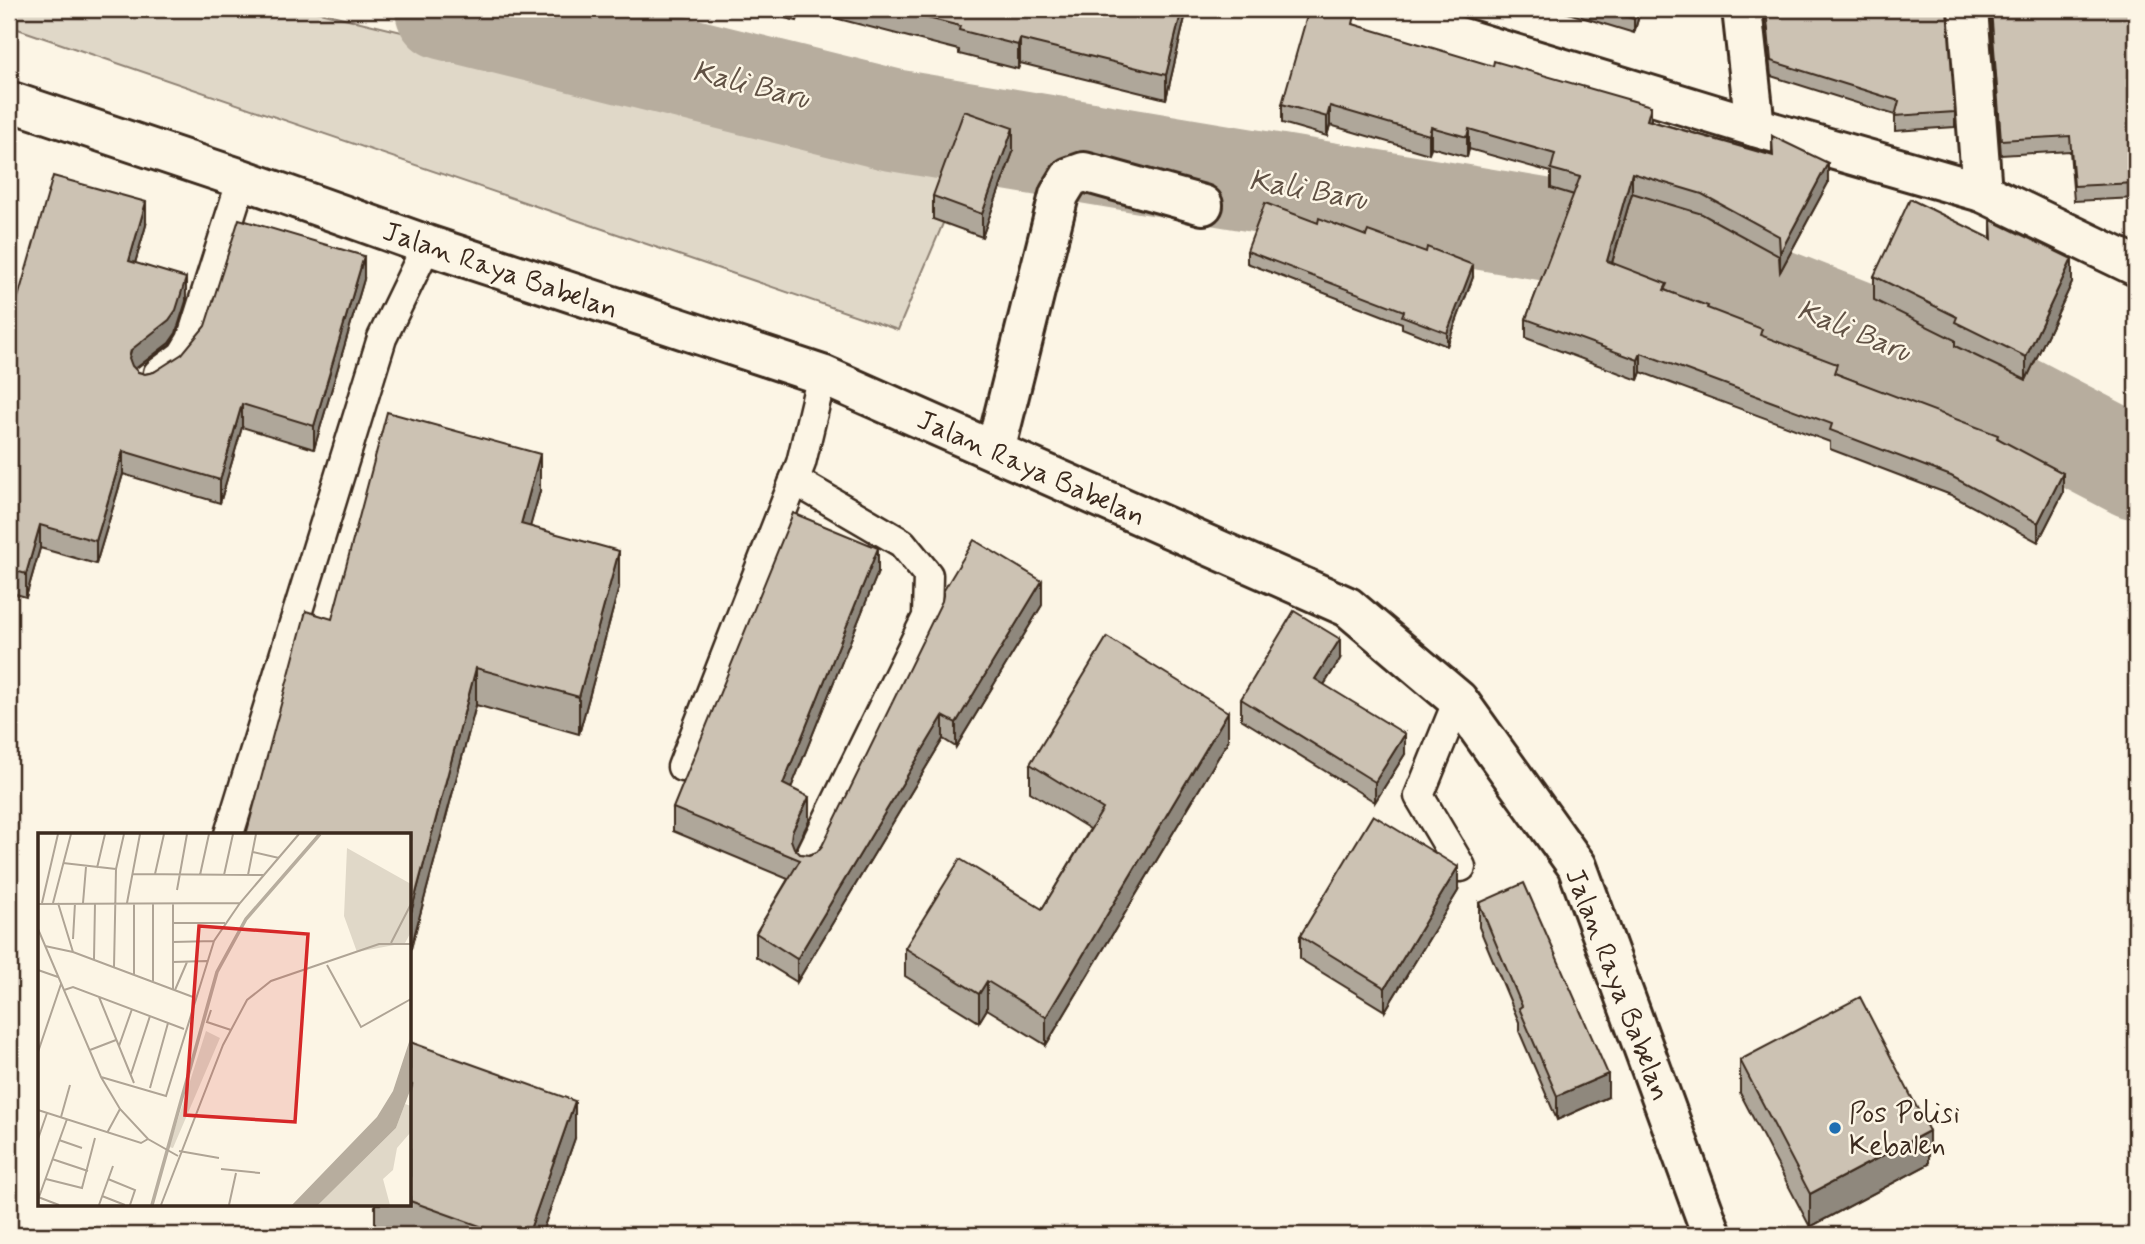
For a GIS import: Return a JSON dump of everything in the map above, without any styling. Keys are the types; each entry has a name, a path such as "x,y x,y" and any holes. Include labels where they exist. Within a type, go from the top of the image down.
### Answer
{"main road":[{"path":"1367,9 1755,127 1982,192 2136,266"},
{"path":"1742,9 1755,127"},
{"path":"1968,9 1982,192"},
{"name":"Jalan Raya Babelan","path":"9,101 242,179 427,245 822,375 1348,607 1458,699 1577,866 1712,1235"},
{"path":"995,451 1059,195 1070,177 1084,172 1203,205"}],"lane":[{"path":"146,380 182,355 191,340 242,179"},
{"path":"230,833 382,338 427,245"},
{"path":"682,767 801,463 822,375"},
{"path":"794,480 902,543 928,575 927,617 807,862"},
{"path":"1458,699 1419,796 1461,867"}],"shaded area":[{"path":"9,9 307,9 966,169 898,330 9,26"}],"building":[{"path":"891,9 1182,9 1166,75 1020,39 1018,45 959,30 960,26"},
{"path":"1309,9 1333,9 1355,15 1353,24 1493,66 1494,61 1651,106 1647,120 1773,156 1772,136 1828,163 1780,253 1779,236 1702,194 1632,173 1607,261 1667,284 1664,290 1762,329 1760,335 1837,364 1834,373 1998,435 1997,438 2063,473 2038,523 1951,476 1830,430 1832,424 1641,353 1638,360 1526,319 1580,177 1551,169 1555,154 1469,129 1467,137 1431,127 1429,135 1330,106 1327,117 1282,104"},
{"path":"1600,9 1637,9 1634,19"},
{"path":"1766,9 1947,9 1955,112 1895,116 1899,101 1771,61"},
{"path":"1991,9 2136,9 2136,183 2074,186 2070,136 2001,140"},
{"path":"964,111 1013,128 982,214 933,196"},
{"path":"53,176 146,202 129,261 186,278 176,310 169,320 131,350 129,358 132,366 145,374 154,372 182,354 205,326 239,219 364,256 314,426 242,404 220,480 123,451 96,541 40,525 26,574 9,569 9,329"},
{"path":"1910,199 1992,239 1991,220 2072,259 2026,357 1955,322 1957,317 1874,276"},
{"path":"1265,203 1318,223 1319,218 1366,236 1368,231 1426,252 1427,247 1473,265 1447,333 1402,316 1404,311 1247,251"},
{"path":"387,412 540,454 521,524 619,551 579,697 476,668 411,912 411,833 247,833 306,611 332,619"},
{"path":"793,513 878,548 783,784 809,797 792,832 791,840 800,854 809,855 822,846 942,601 944,590 974,540 1042,581 956,723 943,716 797,959 756,933 800,860 673,808"},
{"path":"1294,611 1340,639 1315,679 1405,734 1375,782 1241,699"},
{"path":"1107,637 1228,712 1046,1017 987,981 979,994 905,948 960,859 1042,909 1103,809 1030,764"},
{"path":"1373,815 1458,867 1385,988 1300,936"},
{"path":"1524,883 1608,1074 1557,1096 1519,1008 1522,1006 1479,903"},
{"name":"Pos Polisi Kebalen","path":"1860,997 1929,1131 1810,1194 1740,1060"},
{"path":"411,1042 575,1101 528,1235 505,1235 411,1201"}],"waterway":[{"name":"Kali Baru","path":"446,9 893,120 1638,245 1931,361 2136,468"}],"place":[{"name":"Pos Polisi Kebalen","path":"1835,1128"}]}
